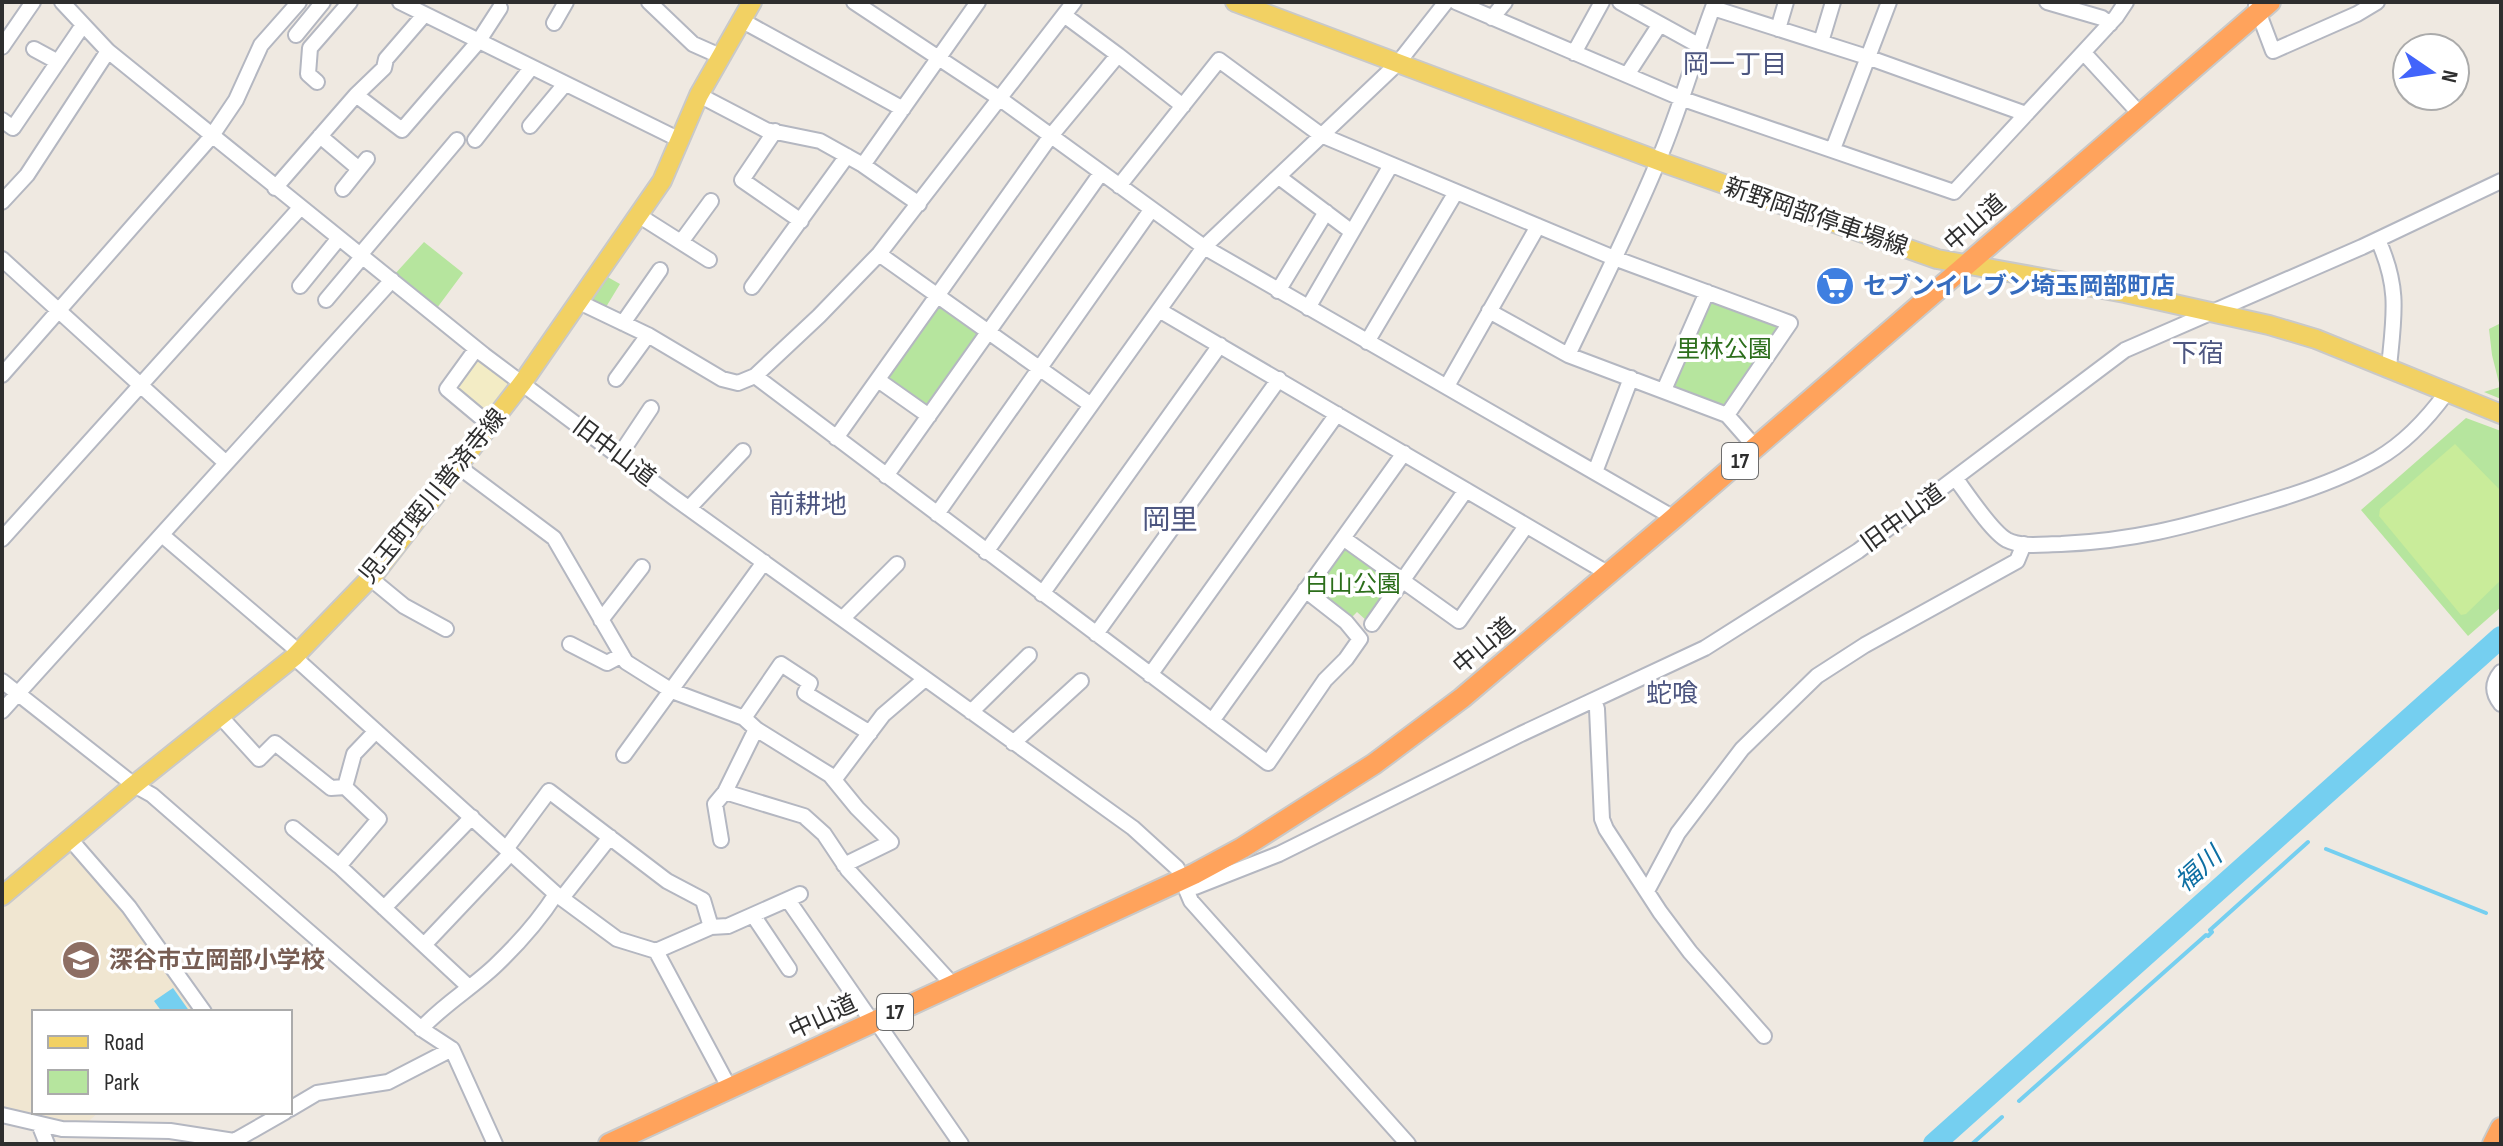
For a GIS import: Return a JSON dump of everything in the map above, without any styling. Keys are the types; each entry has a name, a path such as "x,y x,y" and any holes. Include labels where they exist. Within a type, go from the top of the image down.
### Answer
{"highway":[{"name":"中山道","path":"609,1144 1181,881 1262,836 1374,764 1462,698 1609,574 1966,266 2261,5"},
{"path":"2493,1144 2501,1128"}],"main road":[{"name":"児玉町蛭川普済寺線","path":"5,889 297,655 370,578 523,382 662,181 699,95 752,2"},
{"name":"新野岡部停車場線","path":"1235,2 1862,235 1966,266 2080,284 2316,339 2501,414"}],"street":[{"path":"2,47 33,2"},
{"name":"旧中山道","path":"62,2 108,51 476,349 689,508 1133,828 1177,868 1191,901 1408,1144"},
{"path":"2,375 211,137 236,100 261,45 299,2"},
{"path":"296,35 323,2"},
{"path":"317,82 308,74 310,48 350,2"},
{"path":"400,2 678,139"},
{"path":"554,23 566,2"},
{"path":"649,2 693,44 720,56"},
{"path":"854,2 999,98 1204,247 1674,518"},
{"path":"863,165 978,2"},
{"path":"579,302 648,335 722,379 738,383 755,376 879,254 1074,2"},
{"path":"986,552 1204,247 1398,63 1446,2"},
{"path":"1456,2 1683,99 1954,192 2084,53 2126,2"},
{"path":"1492,18 1505,2"},
{"path":"1574,53 1602,2"},
{"path":"1620,2 1698,45"},
{"path":"1778,29 1786,2"},
{"path":"1821,42 1833,2"},
{"path":"1833,149 1889,2"},
{"path":"2047,2 2102,18 2110,24"},
{"path":"2261,5 2273,51 2377,2"},
{"path":"1568,355 1658,161 1683,99 1698,45 1714,5 2026,114"},
{"path":"356,95 402,130 478,42 500,8"},
{"path":"275,188 356,95 384,68 386,59 424,15"},
{"path":"1064,15 1183,106"},
{"path":"741,20 903,109"},
{"path":"1627,75 1660,24"},
{"path":"2,120 13,128 83,25"},
{"path":"34,49 58,62"},
{"path":"2,202 27,175 108,51"},
{"path":"2084,53 2140,114"},
{"path":"836,438 1050,137 1118,55"},
{"path":"1119,186 1219,60 1321,135 1614,258 1790,323 1727,415"},
{"path":"475,140 531,68"},
{"path":"530,126 565,84"},
{"path":"699,95 766,130 820,141 863,165 919,204"},
{"path":"775,131 742,180 801,221"},
{"path":"320,136 363,164 343,189"},
{"path":"326,300 457,140"},
{"path":"752,287 847,156"},
{"path":"1308,308 1391,165"},
{"path":"886,476 1101,173"},
{"path":"1279,177 1352,232"},
{"name":"旧中山道","path":"1181,881 1195,887 1279,854 1705,648 1858,551 2125,350 2283,283 2501,181"},
{"path":"1367,342 1456,192"},
{"path":"681,242 711,201"},
{"path":"2,539 300,208"},
{"path":"937,514 1151,210"},
{"path":"1278,291 1326,212"},
{"path":"638,215 709,260"},
{"path":"1447,386 1538,226"},
{"path":"300,286 339,238"},
{"path":"2378,240 2389,264 2395,291 2389,367"},
{"path":"879,254 1091,405"},
{"path":"2,259 226,463"},
{"path":"623,323 660,270"},
{"path":"2,711 392,280"},
{"path":"1664,390 1707,292"},
{"path":"1159,310 1609,574"},
{"path":"1489,311 1568,355 1727,415 1756,448"},
{"path":"616,379 648,335"},
{"path":"1042,594 1220,345"},
{"path":"476,349 447,389 490,425"},
{"path":"755,376 1268,763 1325,680 1360,639 1346,622 1305,590"},
{"path":"1595,472 1631,378"},
{"path":"1096,634 1279,379"},
{"path":"878,380 929,416"},
{"path":"1956,479 2005,539 2024,544 2129,539 2202,524 2336,479 2379,458 2429,416 2447,392"},
{"path":"619,456 651,408"},
{"path":"1150,675 1337,414"},
{"path":"689,508 743,451"},
{"path":"1212,721 1404,453"},
{"path":"459,467 554,538 626,662 672,691 744,718 834,780 891,842 844,865"},
{"path":"1372,624 1466,490"},
{"path":"1343,538 1459,621 1526,526"},
{"path":"162,535 297,655 508,851 559,896 617,939 656,951 711,927 728,926 794,897 874,1022 961,1144"},
{"path":"1647,891 1678,833 1723,772 1742,749 1817,676 1865,645 2017,561 2024,544"},
{"path":"624,755 764,562"},
{"path":"843,618 897,564"},
{"path":"601,620 642,567"},
{"path":"370,578 404,606 446,629"},
{"path":"570,644 607,663 622,655"},
{"path":"971,712 1029,655"},
{"path":"744,718 781,664 810,683 805,693 870,733"},
{"path":"2501,672 2494,688 2501,704"},
{"path":"834,780 883,715 925,679"},
{"path":"2,681 134,785 152,795 421,1029 452,1049 495,1144"},
{"path":"1013,743 1081,681"},
{"path":"1594,700 1602,819 1606,829 1690,952 1764,1036"},
{"path":"220,716 259,759 275,743 331,788 345,787 379,819 339,866"},
{"path":"721,840 715,804 725,792 756,729"},
{"path":"345,787 354,754 376,731"},
{"path":"424,945 508,851 549,791 667,881 703,900 711,927"},
{"path":"725,792 804,816 824,834 844,865 953,985"},
{"path":"384,908 472,817"},
{"path":"1280,824 1296,844"},
{"path":"293,828 339,866 469,987"},
{"path":"1262,836 1276,847 1296,844"},
{"path":"421,1029 438,1010 496,965 610,837"},
{"path":"70,839 129,907 203,1010"},
{"path":"753,915 789,969"},
{"path":"656,951 730,1089"},
{"path":"292,1108 317,1093 388,1082 452,1049"},
{"path":"2,1115 62,1129 170,1131 198,1141 234,1143 282,1114"},
{"path":"39,1124 47,1144"}],"shaded area":[{"name":"深谷市立岡部小学校","path":"70,849 121,903 193,1010 32,1010 32,1114 97,1114 84,1125 64,1124 2,1109 2,908"}],"green space":[{"path":"424,242 463,273 437,308 394,275"},
{"path":"604,275 620,284 606,307 587,298"},
{"name":"里林公園","path":"1710,299 1782,325 1723,406 1675,389 1673,382"},
{"path":"940,303 980,333 927,405 887,377"},
{"path":"2501,323 2501,399 2484,392 2500,387 2489,329"},
{"path":"2466,418 2501,431 2501,607 2468,636 2361,510"},
{"path":"2455,444 2501,491 2501,580 2466,614 2461,615 2379,516 2380,509"},
{"name":"白山公園","path":"1345,545 1397,581 1367,621 1357,612 1351,618 1312,588"}],"sand":[{"path":"475,356 507,380 510,388 488,416 454,391"}],"water":[{"path":"173,988 189,1010 161,1010 154,1001"}],"waterway":[{"name":"福川","path":"1934,1144 2501,637"},
{"path":"2019,1101 2208,936 2212,932 2210,930 2308,842"},
{"path":"2326,849 2486,913"},
{"path":"1972,1144 2002,1117"}],"place":[{"name":"セブンイレブン埼玉岡部町店","path":"1835,286"},
{"name":"深谷市立岡部小学校","path":"81,960"}],"district":[{"name":"岡一丁目","path":"1735,65"},
{"name":"下宿","path":"2198,354"},
{"name":"前耕地","path":"808,505"},
{"name":"岡里","path":"1170,520"},
{"name":"蛇喰","path":"1672,694"}]}
